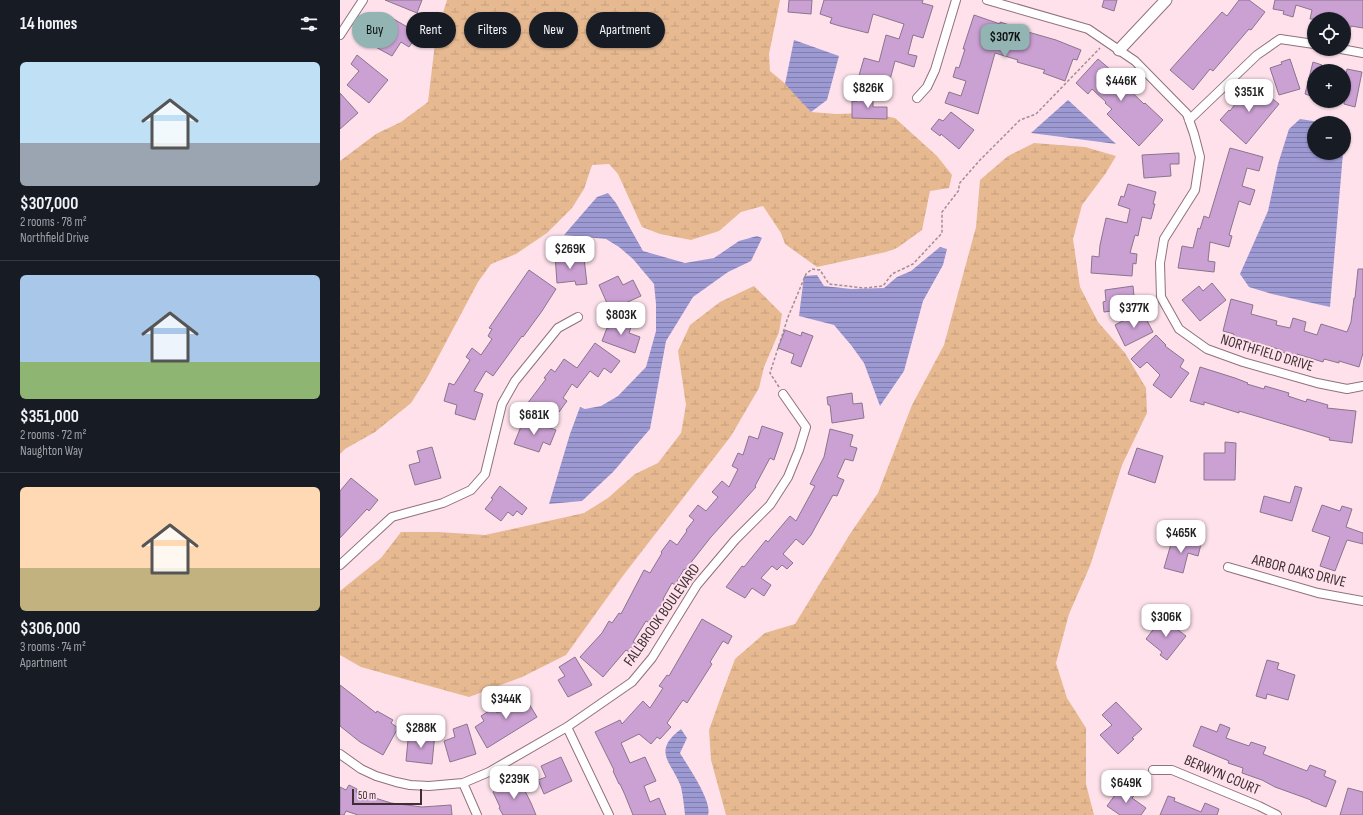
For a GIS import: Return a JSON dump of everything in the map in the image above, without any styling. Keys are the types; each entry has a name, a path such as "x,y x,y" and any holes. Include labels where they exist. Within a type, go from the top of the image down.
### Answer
{"street":[{"path":"340,36 363,0"},
{"path":"917,98 927,87 935,70 956,0"},
{"name":"NORTHFIELD DRIVE","path":"987,0 1088,29 1135,61 1187,114 1200,156 1194,190 1164,240 1160,263 1161,297 1179,328 1207,349 1243,362 1317,383 1347,389 1363,386"},
{"path":"1119,50 1166,0"},
{"path":"1189,120 1257,55 1280,39 1307,43"},
{"path":"1351,51 1363,53"},
{"path":"340,565 392,517 443,503 471,490 485,474 502,404 515,381 558,328 578,317"},
{"name":"FALLBROOK BOULEVARD","path":"340,754 361,769 376,776 396,782 410,785 429,786 463,783 489,772 567,727 632,682 652,658 697,585 736,540 770,505 788,477 799,450 806,427 783,394"},
{"name":"ARBOR OAKS DRIVE","path":"1228,567 1318,593 1363,601"},
{"path":"567,727 609,815"},
{"name":"BERWYN COURT","path":"1153,770 1172,770 1278,815"},
{"path":"463,783 477,815"}],"path":[{"path":"783,394 770,373 788,317 806,274 812,270 820,270 829,284 864,288 882,286 892,274 913,264 942,233 942,212 959,190 959,184 979,161 1020,120 1036,114 1106,42"}],"green space":[{"path":"447,0 780,0 769,54 770,71 788,86 811,112 836,114 869,113 895,118 937,156 952,175 949,188 930,191 922,230 897,248 886,252 817,267 785,244 781,233 763,206 741,212 719,231 691,240 660,234 642,227 618,174 609,164 592,165 584,189 572,208 547,233 516,254 491,264 478,282 427,378 411,403 375,432 345,449 340,454 340,161 376,134 401,122 428,102 434,48 456,48 456,12 443,12"},
{"path":"1034,143 1085,147 1116,156 1106,173 1082,205 1073,239 1080,287 1098,322 1125,353 1146,388 1147,413 1122,465 1090,566 1069,614 1056,663 1067,698 1086,728 1086,784 1094,815 726,815 711,760 709,730 735,659 765,633 795,624 850,534 878,493 912,405 944,345 976,227 980,180 1008,156"},
{"path":"754,286 782,314 779,332 764,367 759,388 731,436 622,577 566,655 522,677 469,697 361,667 340,655 340,591 381,558 401,532 438,532 485,535 584,513 608,498 635,474 658,463 681,433 686,405 678,351 690,325 720,302"}],"shaded area":[{"path":"794,40 839,56 827,100 811,112 785,84"},
{"path":"1068,100 1116,144 1031,133"},
{"path":"1300,119 1307,120 1307,160 1342,160 1330,307 1272,294 1249,287 1240,274 1268,211 1278,164 1289,129"},
{"path":"608,193 616,203 643,251 685,263 714,258 739,241 757,236 762,238 751,261 728,272 693,297 666,341 650,429 613,472 582,501 549,504 570,434 580,407 585,409 601,406 618,396 646,367 656,331 654,284 633,259 619,247 606,239 564,235 597,197"},
{"path":"940,247 947,249 943,265 923,301 904,371 880,406 864,363 834,325 799,316 804,276 817,275 824,286 851,289 884,288 897,277 911,271"},
{"path":"681,729 687,738 680,753 703,793 709,809 708,815 685,815 681,787 666,757 665,751 667,744"}],"building":[{"path":"385,0 422,0 417,12"},
{"path":"789,0 812,0 811,14 788,12"},
{"path":"824,0 923,0 922,3 933,6 923,38 913,35 908,54 917,56 914,67 895,61 888,87 858,79 864,58 879,62 886,35 899,39 904,24 873,14 868,33 830,23 832,18 820,14"},
{"path":"1104,0 1117,0 1114,11 1102,7"},
{"path":"1239,0 1249,0 1265,12 1251,30 1249,29 1213,71 1210,69 1193,90 1170,70 1222,12 1227,16"},
{"path":"1275,0 1363,0 1363,28 1351,26 1351,12 1312,12 1312,10 1296,5 1293,17 1283,14 1284,11 1273,9"},
{"path":"974,15 1056,40 1081,50 1077,60 1073,59 1065,81 1043,73 1045,70 1017,62 1018,60 995,53 978,114 945,103 949,92 961,96 966,81 953,77 956,67 959,68 965,49 963,49"},
{"path":"398,22 406,26 406,45 401,42 398,47"},
{"path":"377,48 397,48 392,56"},
{"path":"357,55 388,80 369,103 347,85 359,71 351,64"},
{"path":"1098,59 1118,76 1117,78 1144,104 1145,103 1163,120 1139,146 1107,114 1112,109 1105,103 1106,102 1092,89 1088,94 1076,83"},
{"path":"1290,59 1300,89 1279,95 1270,68 1282,64 1281,62"},
{"path":"1351,70 1362,72 1355,107 1351,106"},
{"path":"1255,85 1279,104 1246,144 1220,120 1229,110 1230,111 1248,87 1251,89"},
{"path":"340,93 358,113 340,129"},
{"path":"857,95 873,95 873,107 887,107 887,119 852,118 852,101 857,101"},
{"path":"951,112 974,130 959,149 941,134 940,136 931,129 939,119 943,121"},
{"path":"1230,148 1263,157 1259,171 1247,168 1242,186 1255,190 1250,205 1239,201 1229,235 1232,236 1229,247 1210,242 1208,261 1215,262 1214,272 1178,268 1182,246 1193,248 1198,228 1200,229 1204,216 1209,218"},
{"path":"1179,153 1179,164 1170,164 1171,176 1144,178 1142,155"},
{"path":"1128,184 1156,192 1153,204 1155,204 1151,219 1142,217 1138,236 1135,235 1130,253 1137,254 1136,264 1133,263 1132,276 1091,273 1092,256 1099,257 1106,218 1127,223 1130,209 1118,205 1121,196 1124,197"},
{"path":"570,254 571,259 584,258 587,284 576,285 575,281 557,283 555,255"},
{"path":"1358,269 1363,269 1363,353 1359,367 1339,361 1339,363 1324,359 1323,362 1297,354 1297,357 1282,352 1282,350 1244,339 1244,341 1233,338 1234,334 1223,331 1231,299 1253,305 1251,314 1277,321 1276,325 1290,328 1293,318 1306,322 1304,331 1317,335 1321,324 1347,332 1351,322"},
{"path":"529,270 556,289 542,311 493,376 486,371 474,391 483,394 475,420 455,414 457,405 444,401 449,383 454,385 470,360 466,357 472,348 481,355 492,339 488,336 492,329 489,328"},
{"path":"618,276 623,285 633,280 641,296 610,310 599,285"},
{"path":"1212,283 1226,300 1200,321 1182,300 1199,286 1203,291"},
{"path":"1133,286 1134,296 1140,296 1141,307 1104,312 1103,302 1106,301 1105,290"},
{"path":"1142,311 1153,332 1125,346 1115,325"},
{"path":"613,317 632,324 629,333 640,337 635,353 602,341"},
{"path":"785,330 801,336 802,332 813,336 801,367 791,363 794,354 778,348"},
{"path":"1156,335 1166,345 1165,346 1184,360 1180,367 1189,373 1171,398 1153,385 1160,375 1147,362 1140,368 1131,359"},
{"path":"595,343 620,361 611,373 604,368 598,377 590,371 577,388 572,384 563,398 567,401 559,412 551,407 544,417 527,404 546,379 544,378 551,369 555,372 564,359 577,368"},
{"path":"1200,367 1264,389 1265,386 1289,393 1288,396 1306,402 1307,399 1328,405 1327,408 1356,411 1352,443 1329,440 1330,438 1239,411 1239,413 1204,402 1204,405 1190,401"},
{"path":"852,393 853,404 862,403 864,418 832,423 830,405 828,405 827,397"},
{"path":"524,419 556,430 550,445 543,442 539,452 514,444"},
{"path":"762,426 783,433 774,460 770,458 755,486 756,487 711,537 685,570 684,569 675,585 672,583 657,613 656,612 650,623 646,621 633,642 637,644 631,653 626,650 603,677 580,657 602,633 609,621 612,623 619,613 621,614 644,570 650,573 662,553 661,552 670,540 677,545 694,520 689,516 698,505 706,511 718,497 712,492 722,481 729,487 738,469 732,466 738,453 743,455 749,436 758,439"},
{"path":"830,429 853,435 850,446 857,448 853,461 845,459 837,477 844,480 837,496 833,495 811,535 803,545 796,539 783,554 793,563 787,569 782,565 777,570 772,566 761,578 771,585 764,596 752,588 745,598 726,587 742,566 744,567 766,540 768,542 790,516 796,521 815,486 810,484 824,457"},
{"path":"1225,442 1236,443 1235,480 1204,480 1204,453 1225,453"},
{"path":"432,447 441,478 415,485 409,465 420,462 417,451"},
{"path":"1137,448 1163,456 1155,483 1128,474"},
{"path":"351,478 378,500 369,511 367,509 340,538 340,491"},
{"path":"500,486 527,508 522,515 517,511 513,516 508,512 501,521 485,509 493,499 491,498"},
{"path":"1295,486 1302,488 1292,521 1260,512 1264,496 1290,503"},
{"path":"1322,505 1340,511 1342,506 1352,509 1346,527 1363,533 1363,544 1347,540 1335,571 1320,566 1330,537 1312,531"},
{"path":"1173,537 1201,544 1198,556 1188,553 1183,573 1164,568"},
{"path":"1162,618 1186,636 1167,660 1160,655 1162,652 1146,639"},
{"path":"702,619 732,636 728,644 723,641 710,662 712,664 698,686 687,703 683,700 667,723 671,727 660,739 657,737 651,744 639,734 621,743 630,763 645,757 656,781 644,786 650,802 659,798 666,815 633,815 613,771 614,770 595,732 620,720 622,724 643,701 650,708 663,688 659,686 667,675 669,676"},
{"path":"575,657 592,685 568,697 558,680 565,676 559,667"},
{"path":"1267,660 1279,663 1277,669 1295,675 1288,700 1267,694 1266,699 1256,696"},
{"path":"340,685 376,713 377,711 393,720 391,723 398,728 383,755 360,742 340,726"},
{"path":"520,689 537,717 487,748 475,727 484,721 481,716 494,708 497,713 512,705 507,697"},
{"path":"1116,702 1142,729 1118,754 1100,735 1112,725 1102,715"},
{"path":"467,724 476,754 450,762 444,741 455,737 453,729"},
{"path":"1220,724 1230,728 1226,738 1249,746 1251,742 1266,747 1263,754 1307,771 1310,765 1326,771 1324,776 1336,781 1326,807 1242,773 1243,768 1228,763 1229,761 1193,746 1201,726 1217,732"},
{"path":"421,732 435,733 432,764 406,761 408,740 420,741"},
{"path":"561,757 572,781 544,794 538,780 546,777 541,766"},
{"path":"519,779 536,815 503,815 499,808 500,807 493,792"},
{"path":"349,785 357,789 356,792 391,803 422,807 451,805 452,815 358,815 346,811 344,815 340,815 340,787 346,790"},
{"path":"1121,787 1134,796 1132,798 1146,808 1141,815 1120,815 1107,806"},
{"path":"1348,788 1363,792 1363,815 1340,815"},
{"path":"1168,796 1175,798 1174,801 1201,812 1205,803 1219,809 1217,815 1160,815"}]}
